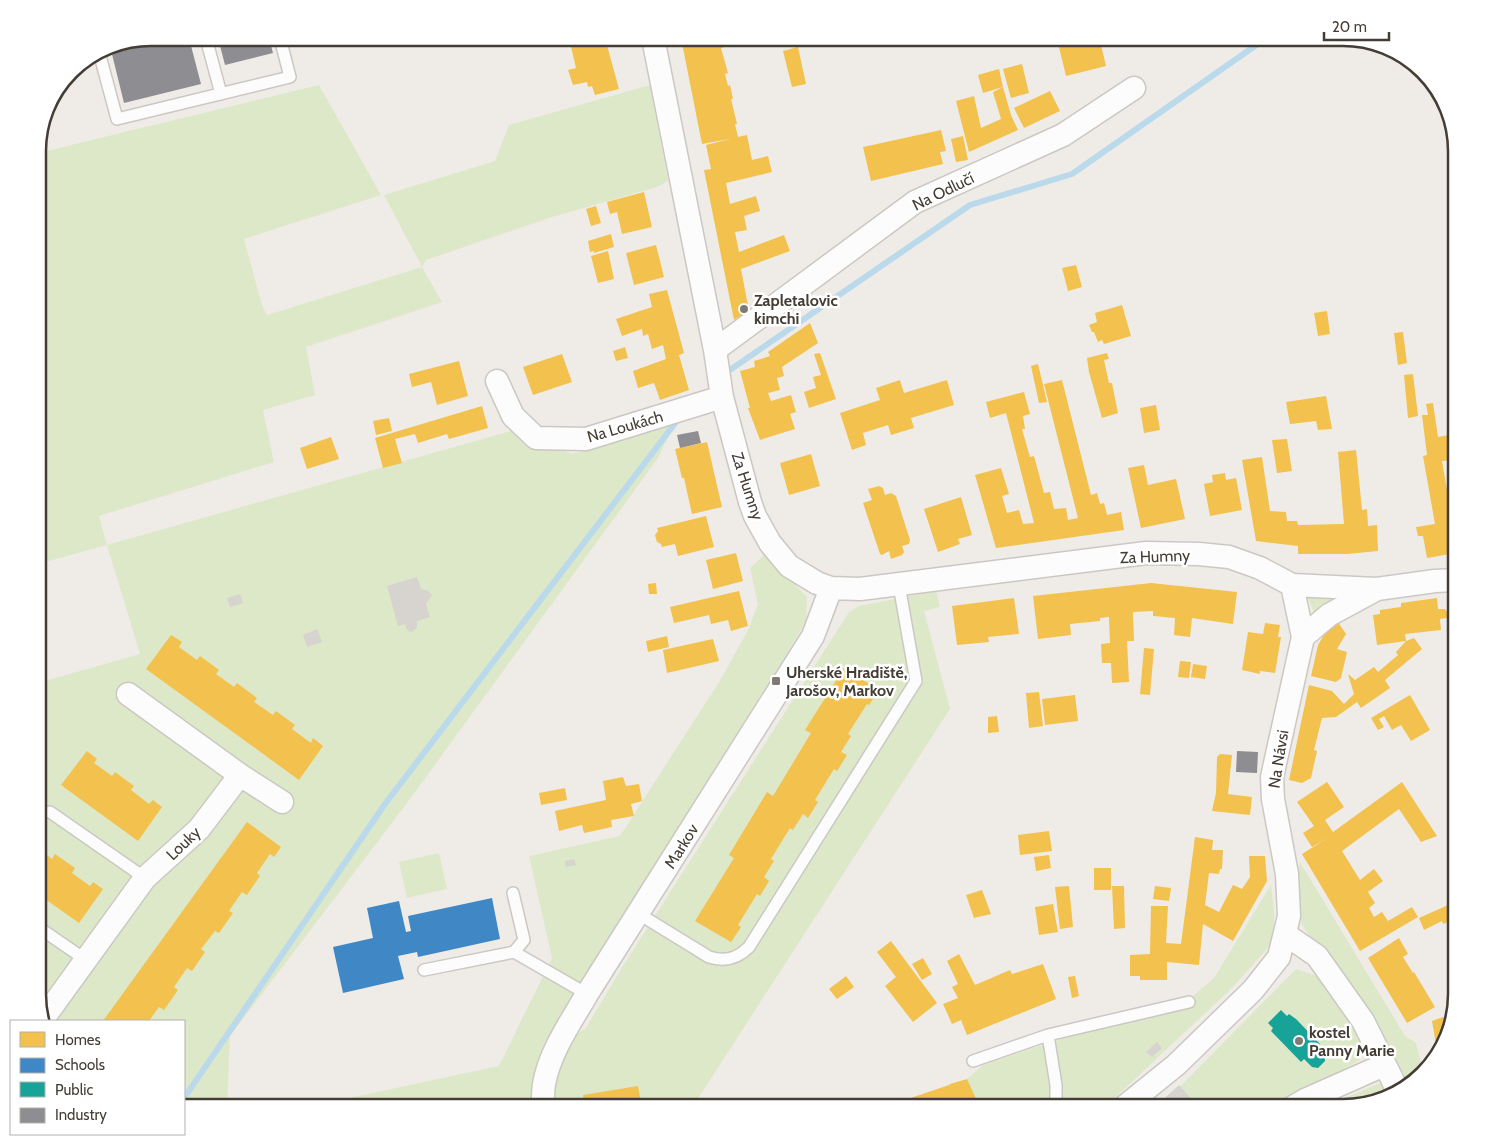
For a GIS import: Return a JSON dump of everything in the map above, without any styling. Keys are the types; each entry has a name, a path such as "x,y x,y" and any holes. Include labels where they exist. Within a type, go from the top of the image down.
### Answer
{"street":[{"name":"Za Humny","path":"655,46 715,350 720,385 750,502 762,530 789,566 817,583 832,588 860,589 1146,553 1199,554 1229,557 1260,568 1292,586"},
{"name":"Na Odlučí","path":"715,350 915,202 1062,135 1134,88"},
{"name":"Na Loukách","path":"497,381 513,416 536,438 586,439 688,408 720,385"},
{"path":"1292,586 1377,589 1448,580"},
{"name":"Na Návsi","path":"1135,1099 1176,1065 1253,990 1279,958 1289,916 1287,874 1272,799 1272,777 1303,636 1292,586"},
{"name":"Markov","path":"543,1099 544,1083 551,1059 587,994 813,636 832,588"},
{"path":"1303,636 1328,615 1377,589"},
{"path":"128,694 240,775 282,802"},
{"name":"Louky","path":"48,1012 145,878 199,829 240,775"},
{"path":"1285,934 1317,956 1363,1021 1395,1085"},
{"path":"1307,1099 1384,1065"}],"lane":[{"path":"208,46 221,94"},
{"path":"101,59 117,119 290,78 282,46"},
{"path":"639,914 708,957 719,960 735,958 749,947 916,681 899,585"},
{"path":"50,812 145,878"},
{"path":"424,970 514,952 524,940 513,893"},
{"path":"46,932 86,960"},
{"path":"514,952 587,994"},
{"path":"973,1061 1048,1034 1189,1002"},
{"path":"1048,1034 1056,1085 1056,1099"}],"green space":[{"path":"319,85 381,195 244,239 262,305 267,315 422,267 442,302 306,347 315,395 263,410 274,462 99,516 107,545 46,562 46,151"},
{"path":"650,85 668,181 657,187 552,217 426,260 422,267 384,195 495,161 509,125"},
{"path":"674,424 658,458 410,799 230,1036 227,1099 185,1099 185,1020 50,1020 47,1007 46,681 140,654 107,545 514,430 572,454"},
{"path":"765,554 807,597 806,622 643,886 537,1099 344,1099 499,1066 552,958 529,856 620,836 721,679 749,628 758,604 750,568"},
{"path":"936,591 940,607 924,611 950,709 699,1099 552,1099 558,1069 576,1034 586,1028 621,969 849,612 859,606"},
{"path":"1331,593 1334,601 1329,607 1314,613 1308,598"},
{"path":"439,853 447,889 407,898 399,862"},
{"path":"1300,862 1405,1036 1416,1043 1421,1063 1412,1073 1389,1088 1370,1095 1343,1099 1399,1075 1301,923 1296,882"},
{"path":"1271,885 1274,936 1267,949 1232,988 1114,1099 976,1099 967,1079 983,1065 1070,1036 1179,1008 1214,978"},
{"path":"1296,969 1317,976 1363,1041 1360,1060 1292,1099 1168,1099"}],"building: Homes":[{"path":"571,46 607,46 619,89 595,95 592,86 588,87 587,82 573,85 568,70 576,68"},
{"path":"683,46 723,46 723,48 721,48 728,73 725,74 733,99 731,99 738,137 747,135 752,160 768,156 772,172 726,183 730,204 756,196 760,211 744,216 747,230 735,232 739,252 784,235 790,251 741,269 749,311 734,320 704,170 711,169 706,145 730,139 702,144"},
{"path":"1059,46 1101,46 1106,66 1066,76"},
{"path":"798,47 806,84 792,87 783,51"},
{"path":"1022,64 1029,93 1011,98 1003,69"},
{"path":"999,69 1003,87 983,93 978,75"},
{"path":"1003,87 1011,115 1018,130 969,152 956,101 974,96 981,128 1001,119 993,92"},
{"path":"1050,91 1060,111 1024,128 1014,108"},
{"path":"941,130 946,151 940,152 943,164 871,181 863,147"},
{"path":"963,136 968,160 956,162 951,139"},
{"path":"644,192 652,227 622,234 617,212 610,214 607,202"},
{"path":"596,206 601,223 591,226 586,209"},
{"path":"611,234 614,247 594,253 594,251 590,252 588,241"},
{"path":"656,245 664,277 634,285 626,253"},
{"path":"608,251 614,279 598,283 591,256"},
{"path":"1076,265 1082,287 1068,291 1062,268"},
{"path":"667,290 684,353 679,355 689,390 660,400 654,383 638,388 633,371 666,359 663,345 652,349 648,334 643,336 642,329 622,336 616,319 652,307 649,294"},
{"path":"1122,305 1131,336 1104,344 1102,340 1098,342 1089,325 1097,322 1095,313"},
{"path":"1327,311 1330,334 1318,336 1314,313"},
{"path":"810,323 818,343 782,367 784,376 777,378 780,390 768,393 771,401 791,395 796,412 790,414 795,429 760,440 748,408 750,408 740,371 755,367 754,361 770,356 768,352"},
{"path":"1403,332 1407,363 1398,365 1394,333"},
{"path":"625,347 628,358 616,361 613,351"},
{"path":"820,353 836,399 809,408 804,392 816,388 813,377 821,375 814,354"},
{"path":"1107,353 1109,359 1104,360 1109,383 1112,383 1118,413 1102,418 1087,358"},
{"path":"562,354 572,382 533,395 523,367"},
{"path":"459,361 468,396 437,405 431,382 412,387 409,374"},
{"path":"1038,364 1047,402 1039,403 1031,366"},
{"path":"1413,374 1418,416 1408,418 1404,375"},
{"path":"900,380 904,393 947,380 954,405 911,418 914,428 891,435 888,425 863,433 866,445 852,450 840,413 880,400 876,388"},
{"path":"1062,380 1091,495 1097,493 1100,504 1104,503 1107,515 1121,512 1124,530 996,548 975,475 1001,468 1009,494 1002,496 1007,513 1019,510 1023,524 1034,523 1006,413 990,418 986,402 1024,392 1030,414 1023,416 1025,429 1022,429 1030,457 1034,456 1044,493 1050,492 1054,509 1066,508 1068,520 1078,518 1044,384"},
{"path":"1326,396 1332,429 1318,430 1316,421 1290,424 1286,402"},
{"path":"1433,403 1438,437 1448,435 1448,461 1442,461 1448,496 1448,554 1427,558 1423,536 1418,536 1416,527 1435,524 1423,456 1427,455 1422,415 1428,415 1426,404"},
{"path":"1156,405 1160,430 1144,433 1140,408"},
{"path":"482,406 488,428 449,439 447,434 418,443 415,434 395,439 402,463 383,468 375,438"},
{"path":"389,418 392,431 376,435 373,421"},
{"path":"331,437 339,459 307,469 300,448"},
{"path":"1287,439 1292,471 1277,473 1272,440"},
{"path":"707,442 722,507 692,514 675,449"},
{"path":"1356,450 1362,510 1367,509 1368,526 1377,525 1378,551 1347,554 1298,554 1298,546 1256,541 1242,460 1262,457 1270,511 1286,512 1287,521 1297,521 1298,525 1344,524 1338,452"},
{"path":"811,454 820,486 789,495 780,463"},
{"path":"1144,465 1148,485 1176,479 1185,519 1141,528 1128,468"},
{"path":"1225,473 1226,480 1236,478 1242,510 1210,516 1204,484 1213,482 1212,475"},
{"path":"879,486 883,488 885,495 891,493 896,496 910,540 909,544 902,546 904,552 902,555 891,559 889,551 882,555 880,554 863,503 872,500 868,489"},
{"path":"961,497 972,535 958,539 960,544 938,552 924,509"},
{"path":"706,516 714,547 678,556 675,544 662,547 657,542 655,535 658,531 657,528"},
{"path":"736,553 743,581 713,589 706,560"},
{"path":"656,583 657,594 649,594 648,584"},
{"path":"1151,583 1237,592 1233,624 1192,618 1190,637 1174,635 1175,618 1153,616 1153,611 1133,612 1134,641 1127,641 1129,682 1112,683 1111,663 1102,663 1101,644 1110,643 1109,617 1100,618 1100,621 1070,624 1071,635 1038,639 1033,596"},
{"path":"739,591 748,626 731,631 728,620 711,624 709,615 674,623 670,607"},
{"path":"1014,598 1019,634 988,637 989,642 957,645 952,606"},
{"path":"1437,598 1438,609 1445,609 1448,613 1447,618 1440,619 1441,630 1405,634 1406,641 1377,645 1373,615 1380,614 1380,610 1401,607 1401,603"},
{"path":"1338,622 1346,634 1337,649 1347,652 1341,678 1336,682 1311,676 1318,645 1327,630"},
{"path":"1265,623 1280,625 1278,637 1281,637 1275,673 1260,671 1260,674 1242,670 1248,632 1263,634"},
{"path":"171,635 182,642 179,647 197,660 200,656 219,670 216,674 234,687 237,683 257,698 254,702 273,715 276,711 295,725 292,729 311,743 313,738 323,746 299,780 146,669"},
{"path":"667,636 669,647 648,652 646,641"},
{"path":"1414,638 1422,649 1385,680 1390,688 1361,708 1357,702 1336,717 1322,718 1314,750 1317,751 1311,778 1302,783 1289,780 1309,685 1332,691 1344,704 1354,694 1348,674 1355,680 1374,667 1378,672 1398,655 1396,652 1406,641"},
{"path":"713,639 719,661 667,673 663,650"},
{"path":"1144,648 1154,649 1150,695 1140,694"},
{"path":"1180,661 1191,662 1189,678 1178,677"},
{"path":"1193,664 1207,666 1205,679 1191,677"},
{"path":"844,668 879,690 869,705 867,704 848,734 851,736 841,752 847,755 837,771 834,769 815,800 818,802 808,818 803,814 793,830 790,828 771,859 774,861 764,877 769,881 760,896 757,894 738,925 741,927 731,942 695,921 734,858 729,855 767,792 773,796 811,733 805,730"},
{"path":"1039,692 1043,726 1029,728 1026,693"},
{"path":"1075,695 1078,721 1045,725 1042,699"},
{"path":"1410,695 1430,730 1411,741 1401,725 1392,730 1384,716 1379,719 1384,727 1378,730 1371,718"},
{"path":"997,716 999,732 988,733 988,717"},
{"path":"87,751 97,759 94,763 112,776 115,772 134,786 131,790 149,804 153,800 162,807 138,841 61,785"},
{"path":"1220,754 1232,755 1228,794 1252,797 1250,815 1212,811 1216,793 1217,757"},
{"path":"623,777 626,786 639,784 642,801 631,804 634,816 611,820 612,827 584,833 582,825 559,831 555,811 606,800 603,781"},
{"path":"1327,782 1344,807 1325,820 1333,832 1402,782 1437,836 1421,842 1399,809 1342,851 1360,880 1374,869 1383,881 1368,892 1375,903 1369,908 1374,917 1382,912 1388,921 1412,907 1418,917 1360,951 1302,854 1329,837 1312,847 1303,833 1314,826 1297,802"},
{"path":"565,788 567,800 541,805 539,793"},
{"path":"247,822 281,847 274,857 270,854 257,873 260,876 247,895 242,892 229,911 233,913 219,933 215,931 201,949 205,952 192,971 187,968 174,987 178,990 164,1010 159,1007 150,1020 104,1020"},
{"path":"1049,831 1052,851 1020,855 1018,835"},
{"path":"1195,837 1213,840 1212,850 1223,850 1222,869 1220,869 1219,874 1209,873 1205,905 1219,912 1233,885 1242,889 1250,877 1249,856 1265,856 1267,881 1233,941 1203,924 1199,965 1167,962 1167,980 1140,980 1140,976 1130,976 1130,955 1150,954 1151,906 1168,906 1166,943 1181,944"},
{"path":"46,854 52,859 55,854 75,868 72,873 90,886 93,882 103,889 79,923 46,900"},
{"path":"1049,855 1051,868 1036,871 1034,857"},
{"path":"1094,868 1111,868 1111,890 1094,890"},
{"path":"1069,886 1073,927 1060,929 1055,887"},
{"path":"1112,886 1124,886 1125,928 1114,929"},
{"path":"1155,886 1171,888 1169,901 1153,899"},
{"path":"982,890 991,914 974,918 966,895"},
{"path":"1053,904 1058,932 1039,935 1035,907"},
{"path":"1448,905 1448,922 1443,924 1442,921 1424,930 1419,918"},
{"path":"1399,938 1408,954 1403,957 1435,1007 1407,1023 1368,958"},
{"path":"891,941 937,1003 913,1022 885,986 896,977 877,952"},
{"path":"959,954 975,985 1010,970 1012,974 1043,964 1056,999 967,1035 961,1020 952,1024 943,1004 958,998 952,987 958,984 947,961"},
{"path":"923,958 932,974 922,980 912,964"},
{"path":"846,976 854,987 837,999 829,989"},
{"path":"1075,976 1079,996 1072,998 1068,977"},
{"path":"1445,1016 1436,1043 1432,1021"},
{"path":"967,1079 976,1099 908,1099 949,1085"},
{"path":"638,1086 640,1099 584,1099 583,1095"}],"building: Schools":[{"path":"492,898 500,939 418,957 417,952 398,956 404,979 343,993 333,947 373,938 367,908 399,901 406,932 411,931 408,916"}],"building: Public":[{"name":"kostel Panny Marie","path":"1281,1010 1287,1016 1289,1014 1296,1019 1320,1044 1318,1046 1325,1054 1325,1061 1318,1068 1312,1067 1304,1059 1301,1062 1271,1031 1273,1028 1268,1023"}],"building: Industry":[{"path":"191,46 201,84 124,103 112,54 138,47"},
{"path":"220,46 271,46 273,53 225,65"},
{"path":"698,431 701,443 680,448 677,435"},
{"path":"1237,751 1258,752 1257,773 1236,772"}],"building: Other":[{"path":"417,577 421,589 429,591 432,595 426,604 430,617 417,621 417,628 411,632 407,630 405,624 398,626 387,586"},
{"path":"240,594 243,603 230,607 227,598"},
{"path":"317,629 322,642 307,647 303,635"},
{"path":"574,859 576,865 566,867 565,861"},
{"path":"1157,1042 1162,1048 1152,1057 1146,1052"},
{"path":"1179,1085 1192,1099 1164,1099"}],"waterway":[{"path":"724,374 970,205 1072,174 1255,46"},
{"path":"185,1097 385,804 679,418"}],"place":[{"name":"Zapletalovic kimchi","path":"744,309"},
{"name":"Uherské Hradiště, Jarošov, Markov","path":"776,681"},
{"name":"kostel Panny Marie","path":"1299,1041"}]}
